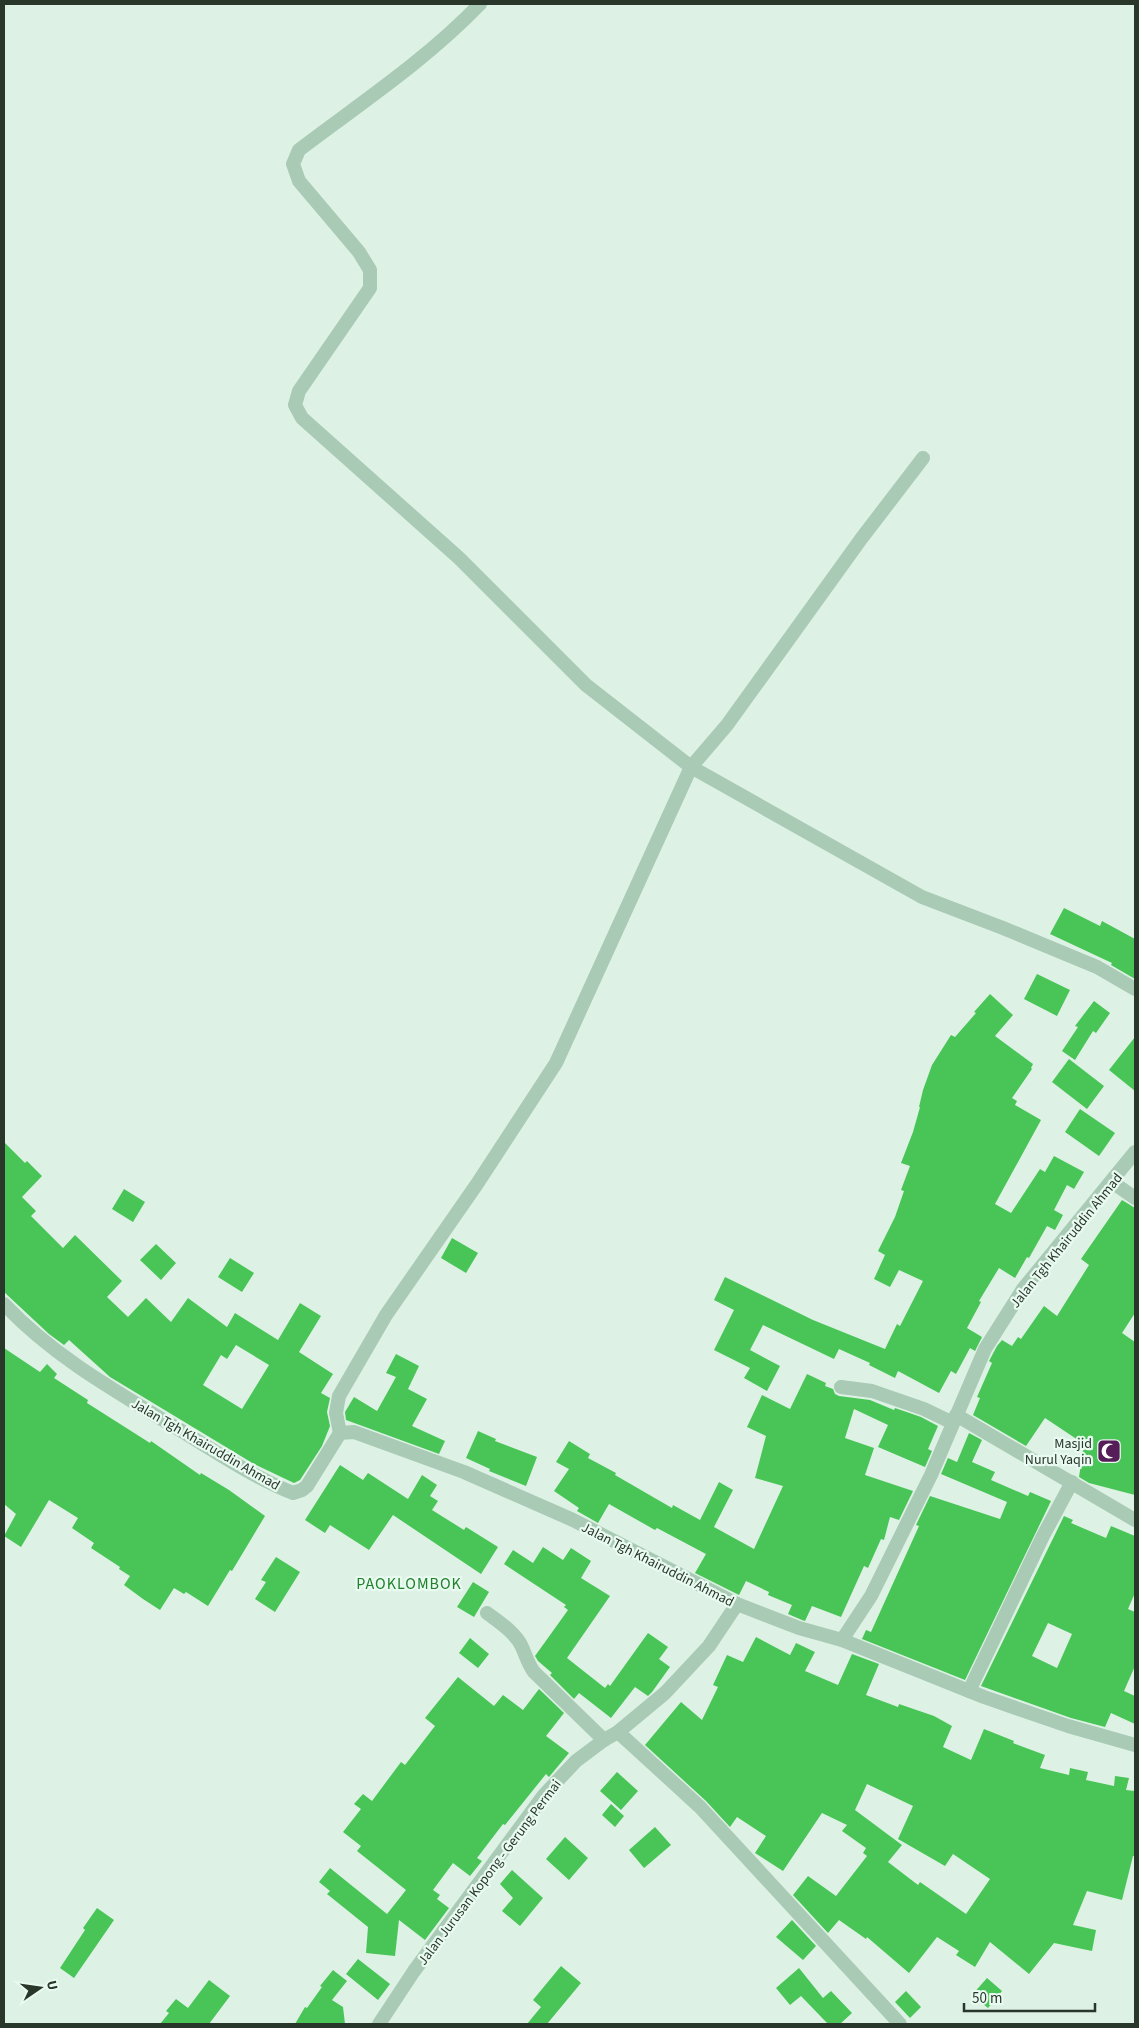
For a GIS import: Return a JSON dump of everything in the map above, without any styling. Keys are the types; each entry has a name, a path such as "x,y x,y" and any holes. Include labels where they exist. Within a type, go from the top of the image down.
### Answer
{"street":[{"path":"480,4 459,26 426,54 299,150 293,164 299,182 359,252 370,270 370,288 299,391 295,405 302,418 459,558 586,685 691,767 922,897 1097,967 1135,989"},
{"path":"340,1433 336,1413 339,1396 386,1315 477,1184 556,1063 691,767 727,726 861,539 923,458"},
{"name":"Jalan Tgh Khairuddin Ahmad","path":"4,1304 25,1326 69,1362 224,1456 293,1493 307,1486 340,1433 350,1431 369,1436 464,1472 573,1520 737,1604 799,1628 842,1640 871,1596 931,1475 985,1349 1023,1289 1135,1152"},
{"path":"1112,1182 1135,1198"},
{"path":"841,1386 872,1391 954,1419 1072,1482 1135,1520"},
{"path":"969,1691 1043,1536 1072,1482"},
{"name":"Jalan Jurusan Kopong - Gerung Permai","path":"379,2024 414,1971 544,1795 576,1761 618,1732 665,1693 709,1646 737,1604"},
{"path":"487,1613 518,1640 526,1661 534,1672 604,1740"},
{"path":"842,1640 969,1691 1068,1726 1135,1745"},
{"path":"618,1732 700,1807 900,2024"}],"building":[{"path":"1064,908 1100,926 1102,921 1135,939 1135,979 1111,965 1112,963 1050,934"},
{"path":"1037,974 1070,990 1057,1016 1024,999"},
{"path":"990,994 1013,1015 995,1036 1033,1064 1032,1069 1012,1098 1017,1101 1015,1105 1041,1120 995,1204 1011,1213 1040,1169 1045,1172 1054,1156 1084,1172 1074,1189 1067,1185 1054,1210 1063,1215 1055,1230 1047,1226 1015,1278 999,1268 979,1301 981,1302 967,1328 982,1337 975,1351 970,1348 956,1374 951,1371 939,1393 898,1371 895,1378 869,1365 870,1363 839,1349 834,1359 763,1325 750,1350 780,1366 767,1391 744,1378 750,1368 714,1350 734,1310 714,1300 725,1277 813,1320 885,1349 897,1324 900,1326 923,1281 899,1270 890,1287 874,1279 885,1255 878,1251 895,1217 904,1191 901,1190 910,1166 901,1163 913,1132 923,1090 932,1065 951,1035 955,1037"},
{"path":"1094,1001 1110,1013 1096,1033 1093,1031 1075,1060 1062,1051 1078,1027 1075,1026"},
{"path":"1135,1037 1135,1091 1109,1070"},
{"path":"1069,1059 1104,1086 1087,1109 1052,1082"},
{"path":"1080,1109 1115,1133 1099,1156 1065,1132"},
{"path":"4,1142 25,1163 27,1161 42,1176 22,1197 36,1211 31,1216 63,1248 75,1235 122,1281 107,1297 128,1317 146,1298 171,1322 188,1298 227,1327 235,1313 278,1340 300,1303 321,1316 299,1352 333,1374 321,1393 330,1398 327,1412 330,1426 322,1446 300,1480 294,1483 254,1464 110,1377 69,1340 64,1345 49,1334 4,1292","holes":["236,1345 269,1365 242,1409 203,1385 221,1355 227,1359"]},
{"path":"124,1189 145,1202 133,1222 112,1209"},
{"path":"1122,1200 1135,1208 1135,1313 1122,1333 1135,1342 1135,1495 1089,1483 1079,1477 1084,1444 1045,1418 1026,1446 973,1415 980,1398 977,1397 992,1363 989,1361 997,1346 1002,1340 1012,1346 1018,1337 1021,1339 1044,1306 1057,1316 1089,1265 1081,1259"},
{"path":"452,1238 478,1253 466,1273 441,1258"},
{"path":"156,1244 176,1263 161,1280 140,1260"},
{"path":"230,1258 254,1273 242,1292 218,1277"},
{"path":"4,1348 40,1372 47,1364 57,1374 54,1378 88,1400 87,1403 150,1443 151,1441 200,1475 201,1473 229,1490 265,1516 232,1571 230,1570 208,1606 186,1592 184,1594 174,1588 160,1610 143,1599 124,1585 130,1576 91,1548 94,1543 72,1528 78,1518 49,1500 21,1547 4,1536 16,1514 4,1504"},
{"path":"396,1354 419,1366 408,1389 427,1399 412,1426 445,1441 439,1454 346,1420 345,1412 354,1397 377,1411 396,1377 386,1373"},
{"path":"807,1374 826,1383 825,1386 833,1389 835,1394 839,1396 870,1400 894,1410 895,1408 921,1417 938,1426 928,1449 932,1451 925,1467 878,1447 888,1425 854,1409 845,1438 874,1448 865,1475 913,1491 899,1520 890,1517 884,1540 881,1539 868,1568 864,1566 841,1617 812,1606 805,1621 802,1620 788,1614 792,1605 768,1595 769,1592 746,1581 739,1595 695,1573 706,1554 657,1528 655,1530 609,1504 598,1523 577,1511 579,1508 554,1491 569,1469 556,1462 569,1441 590,1454 588,1458 616,1473 615,1475 672,1508 673,1505 700,1520 719,1482 733,1490 714,1527 754,1549 783,1486 755,1478 766,1436 747,1427 762,1395 790,1409"},
{"path":"478,1431 496,1439 495,1441 537,1457 526,1486 489,1471 490,1469 466,1458"},
{"path":"969,1433 982,1440 972,1462 995,1472 991,1480 1028,1496 1030,1492 1051,1501 965,1680 862,1639 866,1630 871,1632 919,1526 916,1525 930,1496 1000,1519 1007,1502 941,1474 948,1458 957,1462"},
{"path":"340,1465 363,1480 368,1473 408,1499 422,1475 437,1485 430,1496 438,1501 432,1510 464,1530 466,1527 498,1547 481,1574 393,1515 369,1550 330,1525 325,1533 305,1520"},
{"path":"1064,1516 1073,1520 1071,1523 1106,1538 1111,1526 1135,1536 1135,1593 1128,1609 1135,1612 1135,1666 1124,1691 1135,1696 1135,1724 1111,1713 1105,1727 1071,1718 981,1686","holes":["1048,1623 1072,1634 1057,1668 1032,1656"]},
{"path":"543,1547 563,1560 571,1548 591,1561 581,1578 610,1596 567,1658 605,1688 608,1684 610,1686 648,1633 668,1647 659,1659 670,1667 652,1692 648,1696 635,1687 611,1718 579,1693 574,1699 550,1675 552,1673 535,1656 568,1610 564,1607 566,1605 504,1564 513,1550 533,1563"},
{"path":"276,1557 300,1572 275,1612 255,1599 266,1582 261,1580"},
{"path":"473,1582 489,1592 474,1617 457,1607"},
{"path":"756,1637 790,1655 796,1643 815,1652 805,1671 838,1685 852,1654 879,1664 866,1695 898,1707 899,1704 934,1716 952,1726 943,1747 971,1760 984,1729 1014,1741 1013,1743 1045,1755 1040,1768 1069,1775 1070,1768 1088,1772 1086,1780 1114,1786 1115,1776 1129,1778 1126,1790 1135,1791 1135,1856 1133,1856 1122,1900 1087,1891 1073,1925 1096,1930 1092,1951 1054,1943 1029,1974 990,1942 975,1967 956,1955 959,1951 937,1937 909,1973 867,1937 866,1939 839,1920 828,1933 793,1895 808,1876 836,1896 867,1856 863,1853 866,1848 842,1831 847,1825 822,1813 783,1871 755,1853 766,1836 737,1817 730,1827 706,1801 645,1745 681,1702 702,1720 718,1687 713,1685 727,1655 743,1662","holes":["867,1784 913,1806 898,1839 945,1866 953,1854 990,1879 966,1914 920,1882 918,1885 888,1862 902,1845 855,1810"]},
{"path":"470,1638 489,1654 478,1668 459,1653"},
{"path":"458,1677 494,1706 503,1695 523,1710 539,1689 564,1713 546,1736 569,1753 549,1777 546,1774 505,1825 503,1824 477,1858 482,1861 470,1876 453,1863 433,1890 440,1895 437,1899 449,1908 425,1940 399,1920 395,1956 366,1953 368,1927 327,1894 330,1891 319,1882 330,1868 387,1914 406,1890 357,1851 361,1846 343,1832 361,1809 354,1804 363,1794 372,1801 401,1762 405,1765 435,1726 425,1718"},
{"path":"617,1772 638,1791 621,1810 600,1791"},
{"path":"611,1804 624,1816 615,1827 602,1815"},
{"path":"655,1827 671,1845 644,1868 629,1850"},
{"path":"565,1837 588,1858 569,1880 546,1859"},
{"path":"512,1870 543,1898 520,1926 502,1911 513,1898 500,1884"},
{"path":"97,1908 114,1920 74,1978 60,1968"},
{"path":"792,1920 816,1946 803,1960 776,1937"},
{"path":"358,1959 390,1984 378,2000 346,1974"},
{"path":"561,1966 581,1983 547,2024 527,2024 541,2007 533,2000"},
{"path":"799,1968 823,1998 831,1991 852,2013 840,2024 828,2024 801,1996 790,2005 776,1988"},
{"path":"333,1970 347,1981 332,2000 343,2007 345,2024 295,2024 305,2007 307,2008 322,1987 320,1986"},
{"path":"987,1978 1002,1991 988,2008 972,1995"},
{"path":"209,1980 230,1996 209,2024 160,2024 169,2013 166,2011 176,1999 188,2008"},
{"path":"906,1991 921,2007 910,2018 895,2002"}],"place":[{"name":"Masjid Nurul Yaqin","path":"1109,1451"}],"district":[{"name":"PAOKLOMBOK","path":"409,1583"}]}
